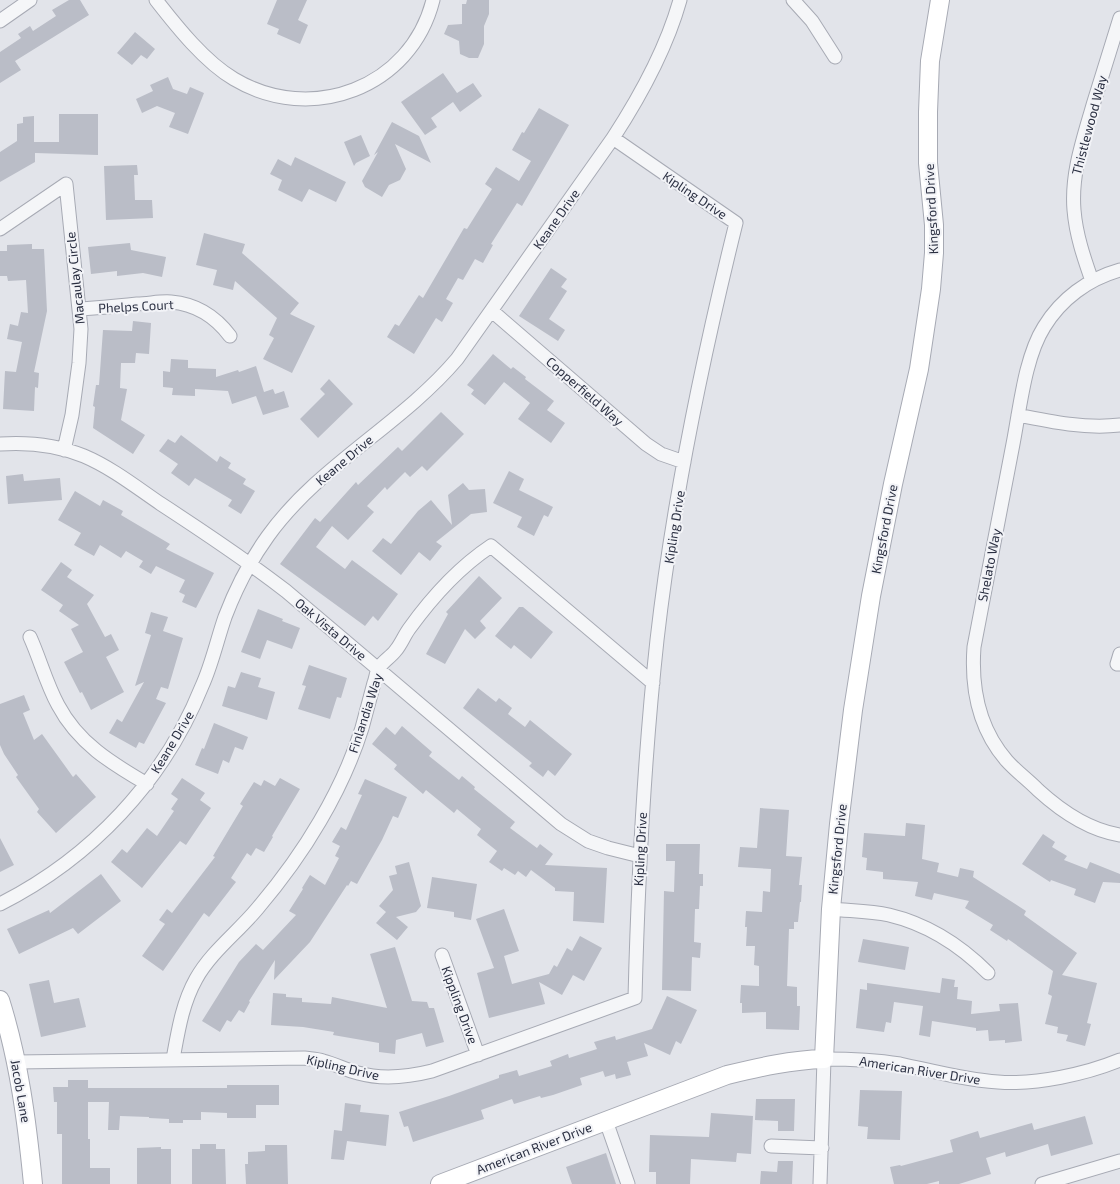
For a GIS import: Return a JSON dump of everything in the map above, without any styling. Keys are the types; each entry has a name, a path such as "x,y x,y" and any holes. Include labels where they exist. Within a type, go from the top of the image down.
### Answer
{"street":[{"path":"0,21 30,0"},
{"path":"156,0 178,27 205,56 234,79 250,88 267,94 304,100 322,98 352,91 374,80 389,69 414,42 423,26 433,0"},
{"name":"Keane Drive","path":"0,904 39,882 86,848 118,818 147,784 171,749 192,711 203,685 225,617 238,585 250,563 272,530 304,493 431,388 457,359 613,138 637,100 653,70 680,0"},
{"path":"793,0 812,21 834,57"},
{"name":"Kingsford Drive","path":"824,1059 831,909 846,760 871,596 893,484 919,369 931,289 934,232 928,163 928,112 930,61 940,0"},
{"name":"Thistlewood Way","path":"1092,281 1076,229 1073,192 1075,173 1081,145 1120,18"},
{"name":"Kipling Drive","path":"16,1062 304,1058 323,1061 358,1073 377,1076 414,1076 478,1055 635,998 640,856 646,761 658,638 672,532 684,462 700,380 736,223 613,138"},
{"name":"Macaulay Circle","path":"0,228 66,184 81,329 79,362 72,415 64,450"},
{"name":"Shelato Way","path":"1120,270 1092,281 1066,299 1054,312 1035,342 1018,415 974,647 972,667 978,706 994,743 1006,760 1052,802 1077,820 1096,828 1120,835"},
{"name":"Phelps Court","path":"79,309 170,302 188,305 212,317 230,336"},
{"name":"Copperfield Way","path":"492,311 646,444 661,454 684,462"},
{"path":"1018,415 1060,424 1087,426 1120,424"},
{"name":"Oak Vista Drive","path":"0,444 34,444 64,450 83,456 110,470 250,563 286,591 567,828 588,841 640,856"},
{"name":"Finlandia Way","path":"174,1060 182,1013 186,1000 200,971 213,955 256,910 301,852 333,797 348,763 361,729 378,669 395,651 408,631 441,588 465,566 491,546 653,683"},
{"path":"30,637 58,705 78,733 94,750 112,764 147,784"},
{"path":"1120,654 1117,664 1120,664"},
{"path":"831,909 890,915 918,924 953,943 976,961 988,973"},
{"name":"Kippling Drive","path":"442,955 478,1055"},
{"name":"Jacob Lane","path":"0,1000 16,1062 26,1116 33,1184"},
{"path":"820,1184 824,1059"},
{"name":"American River Drive","path":"440,1184 727,1075 760,1066 782,1062 824,1059 865,1060 898,1064 968,1079 999,1082 1031,1081 1075,1074 1104,1067 1120,1060"},
{"name":"American River Drive","path":"606,1121 628,1184"},
{"path":"771,1146 822,1148"},
{"path":"1042,1184 1120,1161"}],"building":[{"path":"69,0 80,0 89,15 15,61 21,70 0,83 0,52 21,38 18,34 30,26 33,31 56,16 52,10"},
{"path":"277,0 307,0 298,20 308,25 300,44 277,34 279,29 267,24"},
{"path":"467,0 489,0 489,14 484,26 484,44 478,58 469,58 460,54 459,41 444,34 448,25 462,24 462,4 466,4"},
{"path":"135,32 155,49 147,59 141,55 132,65 117,53"},
{"path":"443,73 457,93 473,83 482,96 460,112 453,102 431,118 437,127 425,135 401,102"},
{"path":"168,77 173,89 187,94 190,87 204,93 188,134 169,127 175,113 157,106 142,113 136,99 153,91 150,85"},
{"path":"539,108 569,125 522,206 517,203 491,244 493,245 483,263 475,259 463,280 458,278 446,299 453,303 442,322 436,318 414,354 387,337 395,324 399,326 419,295 423,298 464,228 467,229 492,189 485,184 496,167 519,181 531,161 512,150 522,132 524,133"},
{"path":"59,114 98,114 98,155 35,153 35,162 0,182 0,152 17,141 17,124 23,123 23,117 34,116 34,142 59,142"},
{"path":"392,122 419,136 431,163 395,144 406,169 400,180 389,185 382,197 365,187 362,181"},
{"path":"361,135 370,156 356,163 354,166 344,142"},
{"path":"295,157 346,182 336,202 309,189 302,202 278,190 282,180 270,174 278,159 291,166"},
{"path":"137,165 138,175 134,175 135,200 152,200 153,218 106,220 104,166"},
{"path":"204,233 245,244 242,253 299,303 290,314 315,326 292,373 263,359 274,338 269,335 277,318 235,281 233,290 213,285 217,270 196,265"},
{"path":"130,243 131,250 166,257 162,277 143,273 117,276 117,271 91,274 88,247"},
{"path":"32,244 32,249 44,249 47,311 34,372 39,373 38,388 35,387 34,411 3,409 5,371 16,372 22,342 7,339 10,324 18,326 21,312 28,313 26,280 8,281 7,276 0,276 0,251 7,251 7,245"},
{"path":"551,268 567,279 561,287 567,291 549,319 565,330 558,341 519,316"},
{"path":"133,321 151,323 149,354 136,353 135,363 121,363 120,388 127,389 121,420 145,435 133,454 93,428 95,407 93,406 96,385 99,385 103,330 132,331"},
{"path":"493,354 511,369 513,367 526,377 525,379 554,401 547,410 565,423 551,443 518,419 530,403 504,382 485,405 471,394 474,390 467,385"},
{"path":"171,359 188,360 188,368 216,369 216,377 238,370 239,372 256,366 264,392 273,389 275,394 284,391 289,407 263,415 256,396 232,404 228,391 195,389 195,396 172,395 173,388 163,387 163,371 170,372"},
{"path":"329,379 353,404 318,438 300,419 325,394 320,389"},
{"path":"441,412 464,434 427,471 422,466 410,477 405,472 387,490 385,487 367,506 374,512 348,540 332,526 316,547 345,569 352,560 398,594 378,621 373,616 365,626 280,564 315,518 320,522 356,482 358,485 398,447 402,451"},
{"path":"181,435 217,462 220,456 231,463 228,468 246,479 243,484 255,491 241,514 228,506 232,500 195,478 189,486 171,473 178,464 159,451 168,439 175,443"},
{"path":"509,471 524,479 519,490 553,507 548,517 544,515 534,536 517,527 522,517 493,503"},
{"path":"23,474 24,481 60,478 62,500 8,504 6,476"},
{"path":"463,483 469,490 485,489 487,512 471,514 436,542 442,546 430,561 419,552 401,575 372,551 383,538 391,544 418,511 431,500 452,525 448,495"},
{"path":"75,491 100,506 103,500 123,511 121,515 170,544 166,549 214,573 196,608 182,602 185,595 179,592 185,580 156,566 151,574 139,567 143,561 126,551 121,558 100,545 94,556 74,545 81,533 58,520"},
{"path":"61,562 72,570 67,577 94,595 87,604 105,637 111,634 119,650 106,657 124,692 91,710 82,692 80,693 64,662 83,652 71,629 79,625 59,611 63,605 41,590"},
{"path":"479,576 502,598 480,621 486,628 475,639 465,629 445,664 426,654 448,614 446,612"},
{"path":"519,607 523,607 553,632 531,659 514,645 511,649 495,636"},
{"path":"258,609 300,628 292,649 267,640 260,659 241,652"},
{"path":"151,612 168,617 163,631 183,638 168,689 161,687 156,699 166,703 144,744 139,742 136,748 109,733 117,719 122,722 144,682 135,686 151,635 145,633"},
{"path":"309,665 347,678 341,698 337,697 330,719 298,709 306,686 302,685"},
{"path":"241,672 261,678 258,687 275,692 267,720 222,706 228,686 235,688"},
{"path":"478,688 496,702 499,698 512,708 508,714 525,727 530,720 572,754 555,776 548,770 543,777 529,766 532,763 463,708"},
{"path":"24,695 30,710 23,713 34,740 42,734 73,777 76,774 96,797 56,833 37,812 39,809 16,777 18,775 4,754 0,745 0,704"},
{"path":"214,723 248,737 243,750 235,747 229,763 223,760 218,774 195,765 202,748 204,749"},
{"path":"402,726 432,752 429,756 459,780 462,776 475,787 474,789 515,822 510,828 537,848 540,844 553,854 545,865 607,868 604,923 573,921 574,892 555,891 555,888 531,870 526,877 518,871 515,875 504,868 502,871 489,862 497,851 477,835 481,829 457,809 454,813 426,790 423,794 394,769 397,765 372,744 386,727 395,735"},
{"path":"182,778 205,793 200,800 211,808 186,845 180,841 142,888 111,862 122,849 127,853 147,828 157,836 174,811 171,809 178,799 171,794"},
{"path":"280,778 300,789 264,852 256,848 251,856 247,853 231,878 236,882 209,917 204,913 163,971 142,956 165,924 159,920 167,909 172,913 215,857 213,856 243,806 240,804 254,782 261,786 264,780 275,786"},
{"path":"365,779 407,797 398,818 393,816 382,840 357,884 351,881 348,886 347,885 310,942 274,980 275,960 249,1001 250,1002 244,1013 239,1010 231,1022 227,1020 220,1032 202,1021 239,962 256,944 263,950 296,915 289,911 310,875 325,885 339,858 335,856 340,846 332,842 341,827 346,830 362,795 358,794"},
{"path":"760,808 789,810 786,856 802,857 799,885 802,885 801,902 798,922 794,922 794,929 789,929 787,986 797,987 797,1006 800,1006 799,1030 766,1029 766,1012 742,1013 742,1003 740,1003 741,985 759,986 759,966 754,965 755,946 746,946 746,911 762,912 763,891 770,892 771,869 738,867 740,847 757,848"},
{"path":"906,823 925,825 922,859 939,863 937,872 958,877 960,868 974,871 973,877 1026,911 1024,915 1077,953 1062,975 1097,983 1087,1023 1091,1024 1085,1046 1066,1041 1068,1035 1057,1033 1058,1027 1045,1024 1052,996 1048,994 1053,971 1008,939 1007,941 990,930 993,925 965,908 969,901 934,893 932,900 915,896 918,882 883,879 883,872 866,870 867,858 862,857 864,833 905,836"},
{"path":"1043,834 1055,842 1052,847 1067,856 1064,860 1087,869 1090,862 1120,874 1120,883 1103,882 1095,903 1074,895 1076,889 1051,880 1050,882 1022,864"},
{"path":"0,838 14,865 0,872"},
{"path":"666,844 700,844 699,874 703,874 703,886 700,886 699,909 695,909 694,942 701,943 700,958 692,957 691,991 662,990 664,891 674,892 675,861 666,861"},
{"path":"409,862 421,906 416,912 396,917 408,927 397,940 376,923 386,912 379,906 393,890 389,876 397,874 395,866"},
{"path":"101,874 121,901 78,934 73,928 19,954 7,929 49,910 50,913"},
{"path":"432,877 477,884 471,920 454,917 454,912 427,908"},
{"path":"504,909 519,951 504,956 512,984 549,974 554,965 557,967 567,948 572,951 580,936 602,948 584,981 573,975 562,995 539,982 545,1004 489,1018 477,973 494,968 476,919"},
{"path":"863,939 909,947 905,970 858,962"},
{"path":"395,947 412,1001 427,1002 429,1008 434,1008 444,1042 426,1047 422,1033 396,1040 395,1054 379,1052 379,1043 333,1035 334,1032 303,1027 271,1025 273,993 286,994 286,997 302,998 302,1002 331,1004 332,997 387,1008 370,954"},
{"path":"942,978 955,980 954,987 958,987 957,999 972,1001 971,1014 1000,1011 999,1004 1018,1003 1022,1041 1005,1043 1005,1040 989,1041 988,1030 976,1031 976,1028 932,1021 930,1037 919,1035 923,1006 894,1002 891,1023 886,1022 884,1032 856,1028 860,989 867,990 867,983 940,993"},
{"path":"49,980 54,1003 79,998 86,1027 41,1037 29,984"},
{"path":"667,996 697,1010 681,1044 676,1041 670,1055 644,1043 648,1056 627,1062 631,1075 616,1079 615,1074 605,1077 603,1071 580,1078 582,1085 553,1095 541,1098 540,1096 514,1104 512,1099 481,1110 484,1119 413,1142 408,1126 404,1127 399,1112 499,1078 499,1075 517,1070 519,1076 552,1066 550,1061 568,1054 569,1058 597,1049 594,1042 615,1036 616,1040 652,1029"},
{"path":"68,1080 88,1080 88,1088 227,1088 227,1085 279,1085 279,1105 256,1105 256,1118 227,1118 227,1113 201,1112 201,1120 183,1120 183,1123 169,1123 169,1119 120,1116 119,1130 108,1130 109,1102 88,1102 90,1168 110,1168 110,1184 62,1184 62,1134 57,1134 57,1102 54,1102 53,1087 68,1087"},
{"path":"860,1090 902,1091 900,1140 867,1139 868,1127 858,1126"},
{"path":"756,1099 795,1099 794,1131 778,1131 778,1121 755,1120"},
{"path":"345,1103 361,1105 360,1112 389,1115 386,1146 347,1141 344,1160 331,1159 334,1130 342,1131"},
{"path":"711,1113 753,1116 751,1154 737,1153 736,1162 691,1159 690,1184 656,1184 656,1172 649,1172 650,1135 709,1137"},
{"path":"1085,1116 1093,1144 1051,1156 1048,1144 1006,1157 1005,1152 986,1158 991,1174 959,1184 939,1184 939,1181 927,1184 894,1184 890,1167 901,1166 953,1152 950,1140 978,1131 980,1138 1032,1123 1034,1130"},
{"path":"200,1144 216,1144 216,1149 225,1149 226,1184 192,1184 192,1149 200,1149"},
{"path":"265,1145 287,1145 288,1184 246,1184 245,1164 248,1164 248,1152 265,1151"},
{"path":"161,1147 161,1149 171,1149 171,1184 137,1184 137,1148"},
{"path":"606,1153 616,1184 572,1184 566,1167"},
{"path":"778,1161 793,1161 792,1184 760,1184 761,1171 777,1172"}]}
